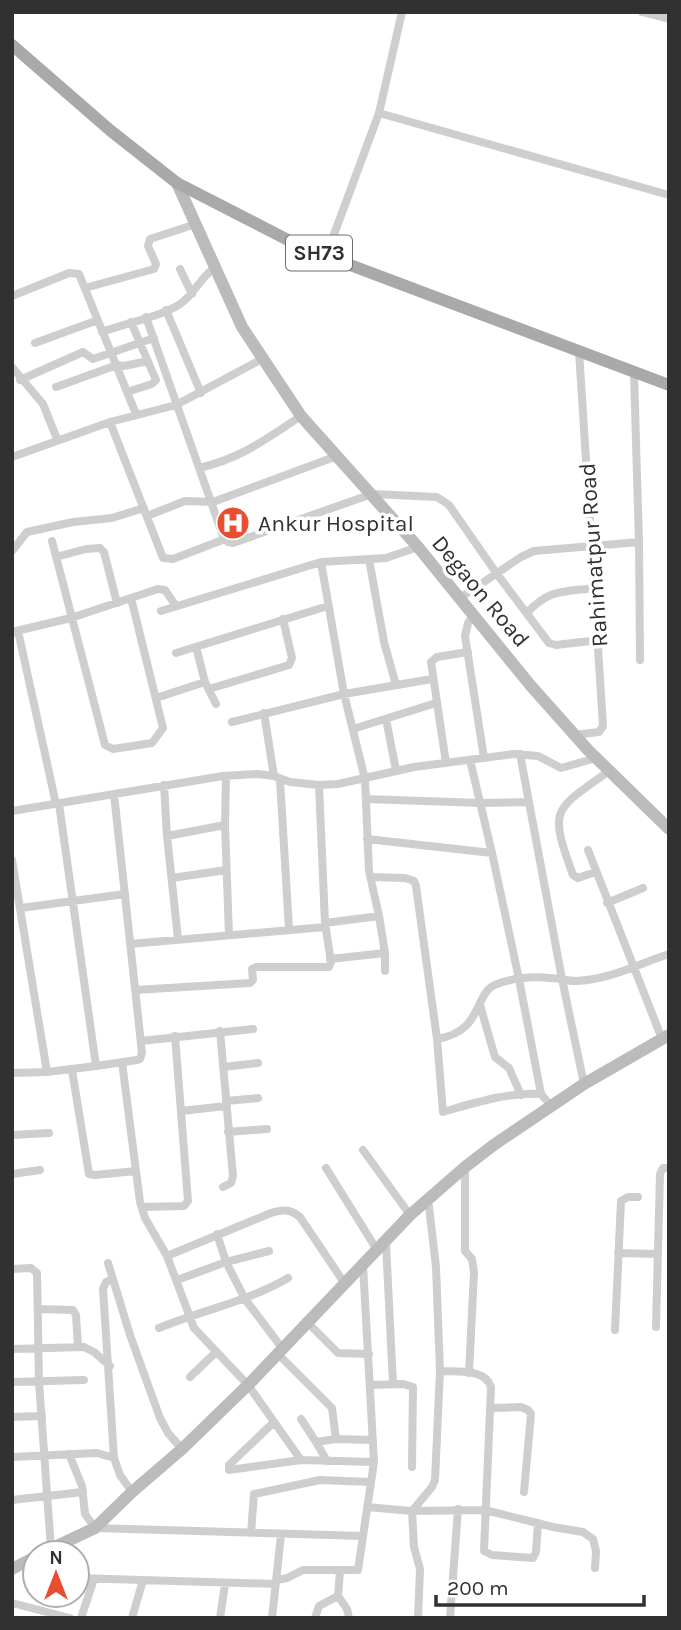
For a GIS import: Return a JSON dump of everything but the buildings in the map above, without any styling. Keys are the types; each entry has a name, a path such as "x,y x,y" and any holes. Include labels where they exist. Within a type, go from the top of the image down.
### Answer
{"main road":[{"name":"SH73","path":"12,45 111,131 177,183 290,241 669,385"}],"street":[{"path":"327,256 379,113 402,12"},
{"path":"642,12 669,19"},
{"path":"379,113 669,195"},
{"name":"Degaon Road","path":"177,183 242,327 301,416 418,547 531,686 596,758 669,829"},
{"path":"85,288 154,268 156,264 148,246 150,239 196,224"},
{"path":"102,331 182,303 192,294 202,277 215,268"},
{"path":"180,269 192,294"},
{"path":"12,296 74,272 79,274 136,414"},
{"path":"166,310 201,393"},
{"path":"146,317 225,539 233,543 372,494 437,497 449,505 497,574 553,645 599,640"},
{"path":"35,343 98,320"},
{"path":"127,392 155,382 131,322"},
{"path":"20,380 83,352 93,359 154,338"},
{"name":"Rahimatpur Road","path":"575,735 599,732 603,726 579,351"},
{"path":"12,457 110,422 177,405 262,359"},
{"path":"56,387 117,365 148,361"},
{"path":"12,368 43,404 57,439"},
{"path":"634,373 639,660"},
{"path":"200,468 242,454 301,416"},
{"path":"110,422 165,560 225,539"},
{"path":"12,551 27,532 73,522 145,512 185,501 213,502 337,456"},
{"path":"52,541 105,745 108,748 152,743 163,728 131,598"},
{"path":"460,598 534,551 639,542"},
{"path":"161,611 321,562 386,558 418,547"},
{"path":"56,557 100,548 104,552 117,603"},
{"path":"369,559 380,623 396,685"},
{"path":"321,562 344,694 365,779 367,839 385,953 385,971"},
{"path":"96,1066 57,804 15,632 71,618 163,589 176,606"},
{"path":"527,613 540,599 551,594 595,589"},
{"path":"176,653 328,606"},
{"path":"474,614 466,629 484,758"},
{"path":"156,698 289,665 292,658 283,619"},
{"path":"195,647 207,686 216,704"},
{"path":"446,763 431,662 433,659 468,652"},
{"path":"232,722 344,694 432,679"},
{"path":"353,729 436,703"},
{"path":"264,713 277,778 289,929"},
{"path":"386,719 396,770"},
{"path":"12,811 226,776 258,775 319,785 365,779 396,770 520,754 538,756 561,768 596,758"},
{"path":"520,754 584,1084"},
{"path":"470,760 519,979 541,1094 552,1107"},
{"path":"595,872 578,878 573,875 561,842 558,819 565,803 609,771"},
{"path":"226,776 229,935"},
{"path":"164,785 178,939"},
{"path":"135,989 250,983 253,980 253,967 327,968 330,965 325,925 319,785"},
{"path":"12,1073 72,1070 140,1059 141,1041 114,793"},
{"path":"366,799 529,802"},
{"path":"167,836 225,825"},
{"path":"367,839 492,853"},
{"path":"72,1539 95,1528 183,1449 428,1198 495,1144 584,1084 665,1037 632,968 587,850"},
{"path":"12,860 47,1072"},
{"path":"172,878 226,870"},
{"path":"371,877 405,878 414,881 438,1039 443,1112 521,1094 541,1094"},
{"path":"607,903 643,888"},
{"path":"21,908 125,894"},
{"path":"130,943 289,929 379,916"},
{"path":"330,959 385,953"},
{"path":"438,1039 452,1037 461,1032 495,984 519,979 576,981 598,978 669,954"},
{"path":"480,1005 495,1057 509,1068 521,1094"},
{"path":"141,1041 253,1029"},
{"path":"220,1031 233,1176 232,1183 223,1187"},
{"path":"142,1207 184,1206 188,1201 175,1036"},
{"path":"122,1062 142,1207 145,1218 167,1256 194,1328 248,1385 301,1460"},
{"path":"223,1067 258,1063"},
{"path":"72,1070 89,1174 136,1171"},
{"path":"181,1111 258,1098"},
{"path":"228,1132 267,1129"},
{"path":"12,1135 49,1133"},
{"path":"363,1150 410,1215"},
{"path":"465,1167 465,1251 472,1259 474,1272 470,1373"},
{"path":"327,1168 381,1246 393,1384"},
{"path":"656,1327 660,1174 663,1168 669,1168"},
{"path":"12,1174 40,1170"},
{"path":"615,1330 621,1201 628,1197 638,1197"},
{"path":"418,1618 419,1569 414,1547 412,1511 435,1480 440,1371 436,1267 428,1198"},
{"path":"167,1256 271,1213 293,1211 300,1217 345,1283"},
{"path":"217,1234 226,1262 245,1299 280,1351 332,1408 336,1439"},
{"path":"177,1280 226,1262 269,1251"},
{"path":"618,1253 658,1254"},
{"path":"108,1264 160,1418 168,1433 183,1449"},
{"path":"91,1579 225,1584 277,1582 303,1570 358,1570 374,1462 363,1265"},
{"path":"12,1269 35,1270 37,1278 39,1382 48,1496 44,1539"},
{"path":"159,1328 262,1293 288,1278"},
{"path":"111,1279 103,1289 114,1458 120,1475 132,1492"},
{"path":"38,1309 73,1310 76,1315 78,1347"},
{"path":"306,1321 338,1353 369,1354"},
{"path":"12,1349 89,1348 110,1366"},
{"path":"190,1377 215,1353"},
{"path":"440,1371 479,1374 489,1381 492,1408 485,1510 484,1546 487,1554 533,1558 536,1552 538,1523"},
{"path":"12,1382 84,1380"},
{"path":"370,1385 410,1384 415,1393 412,1467"},
{"path":"492,1408 521,1407 531,1414 524,1492"},
{"path":"12,1417 42,1416"},
{"path":"301,1419 327,1461"},
{"path":"275,1422 229,1465 229,1470 301,1460 374,1462"},
{"path":"316,1442 336,1439 373,1440"},
{"path":"12,1457 97,1453 114,1458"},
{"path":"69,1454 83,1492 85,1514 95,1528"},
{"path":"251,1533 254,1494 320,1480 370,1482"},
{"path":"12,1500 83,1492"},
{"path":"367,1507 412,1511 485,1510 589,1534 596,1551 595,1568"},
{"path":"450,1618 458,1509"},
{"path":"95,1528 363,1536"},
{"path":"272,1618 281,1535"},
{"path":"340,1571 338,1596 347,1609 349,1618"},
{"path":"81,1618 94,1579"},
{"path":"132,1618 142,1580"},
{"path":"220,1618 225,1584"},
{"path":"315,1618 319,1606 338,1596"},
{"path":"12,1603 71,1618"}],"place":[{"name":"Ankur Hospital","path":"233,523"}]}
